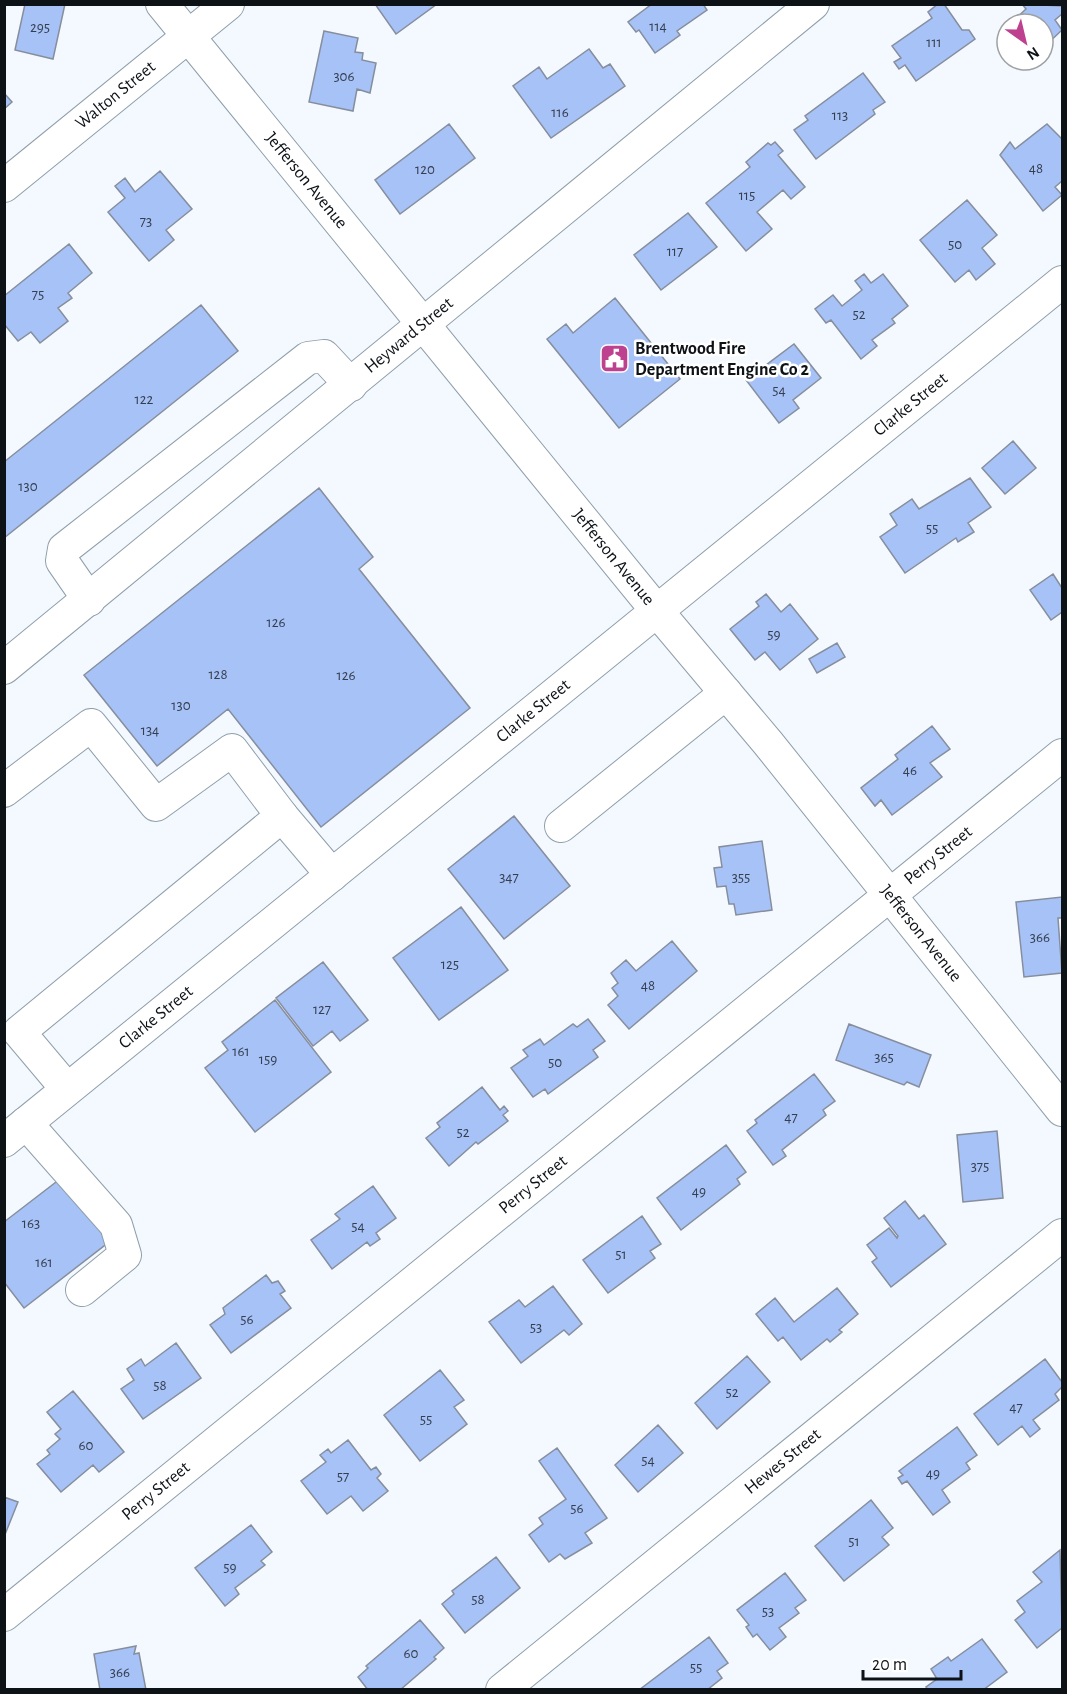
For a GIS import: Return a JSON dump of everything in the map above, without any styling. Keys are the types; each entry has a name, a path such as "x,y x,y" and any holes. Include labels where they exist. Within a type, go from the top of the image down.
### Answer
{"street":[{"name":"Jefferson Avenue","path":"162,4 726,693 1062,1110"},
{"name":"Walton Street","path":"4,186 228,4"},
{"name":"Heyward Street","path":"5,666 89,600 813,4"},
{"name":"Clarke Street","path":"15,1132 1062,282"},
{"path":"89,600 62,561 64,549 308,358 324,356 351,385"},
{"path":"561,826 726,693"},
{"path":"4,791 91,724 156,805 232,750 282,816 332,875"},
{"name":"Perry Street","path":"4,1615 1062,755"},
{"path":"68,1089 9,1030 282,816"},
{"path":"15,1132 116,1225 125,1255 82,1290"},
{"name":"Hewes Street","path":"502,1689 1062,1235"}],"building":[{"path":"25,4 65,4 53,59 15,50"},
{"path":"375,4 437,4 396,34"},
{"path":"652,4 703,4 707,10 677,31 680,35 655,53 639,30 636,32 628,22"},
{"path":"938,4 944,4 962,30 969,30 975,39 916,81 905,65 899,69 894,62 901,58 892,46 932,18 928,12"},
{"path":"1022,4 1062,6 1062,14 1055,20 1055,12 1023,12 1026,9"},
{"path":"1055,20 1062,30 1055,37"},
{"path":"324,31 358,38 355,52 363,53 362,60 376,63 370,93 357,89 353,111 309,102"},
{"path":"589,49 603,68 610,64 625,86 551,138 513,86 539,67 547,79"},
{"path":"863,73 885,102 873,110 875,114 816,159 794,130 808,120 805,116"},
{"path":"4,93 12,102 4,109"},
{"path":"449,124 475,158 400,214 375,180"},
{"path":"1047,124 1062,139 1062,181 1055,187 1062,195 1043,211 1000,155 1010,142 1015,149"},
{"path":"775,142 783,151 778,155 805,187 791,199 783,190 757,212 772,229 746,251 706,203 750,167 746,162 768,143 771,145"},
{"path":"160,171 192,209 166,230 174,240 149,261 108,212 125,198 115,186 125,178 135,192"},
{"path":"967,200 997,235 982,248 995,264 976,280 969,270 955,282 920,240"},
{"path":"688,213 717,247 661,290 634,255"},
{"path":"69,244 92,273 68,293 72,298 58,308 68,321 40,343 31,332 18,341 4,324 4,296"},
{"path":"864,274 871,283 883,274 908,306 892,319 895,323 872,340 877,346 861,359 831,320 826,323 815,309 833,295 842,306 862,290 855,281"},
{"name":"Brentwood Fire Department Engine Co 2","path":"615,298 680,379 619,428 547,339 566,324 573,333"},
{"path":"201,305 238,351 4,538 4,462"},
{"path":"794,344 821,378 793,400 799,408 779,423 746,380"},
{"path":"1013,441 1036,468 1005,494 982,468"},
{"path":"970,478 991,507 968,523 974,532 958,542 956,538 905,573 880,537 897,525 890,514 912,499 919,509"},
{"path":"319,488 373,557 359,569 470,708 321,827 228,709 157,766 84,675"},
{"path":"1053,574 1062,588 1062,612 1051,620 1030,590"},
{"path":"766,594 781,612 790,604 818,639 780,670 765,652 755,660 730,629 759,606 756,602"},
{"path":"837,643 845,657 817,673 809,659"},
{"path":"932,726 950,749 930,763 942,777 892,815 881,800 875,806 861,788 898,759 895,755"},
{"path":"514,816 570,886 504,939 448,869"},
{"path":"762,841 772,910 736,915 734,904 729,904 726,886 717,887 714,868 722,867 719,847"},
{"path":"1062,897 1062,918 1058,918 1062,973 1024,977 1016,902"},
{"path":"461,907 508,970 439,1020 393,958"},
{"path":"672,941 697,971 629,1029 608,1005 618,996 612,988 618,983 611,973 626,960 636,971"},
{"path":"323,962 368,1020 340,1041 332,1031 313,1046 276,998"},
{"path":"275,1000 331,1072 255,1132 205,1068 228,1050 222,1042"},
{"path":"588,1019 605,1041 593,1050 598,1057 548,1094 545,1089 533,1097 511,1068 528,1056 523,1050 540,1039 544,1045 573,1024 577,1027"},
{"path":"849,1024 931,1055 919,1087 907,1082 904,1085 836,1060"},
{"path":"814,1074 835,1101 823,1110 826,1115 782,1150 786,1156 773,1165 747,1131 757,1123 755,1120"},
{"path":"482,1087 500,1110 504,1106 508,1111 503,1115 508,1121 478,1144 476,1142 449,1166 426,1138 440,1127 437,1123"},
{"path":"997,1131 1003,1198 963,1202 957,1135"},
{"path":"726,1145 746,1172 737,1179 740,1184 681,1230 657,1198"},
{"path":"60,1179 109,1242 24,1308 4,1282 4,1222"},
{"path":"373,1186 396,1218 376,1233 380,1239 370,1246 367,1242 332,1269 311,1240 340,1219 335,1214"},
{"path":"905,1201 919,1219 924,1215 946,1244 891,1287 872,1262 877,1258 867,1245 889,1228 897,1238 898,1236 884,1218"},
{"path":"642,1216 661,1244 650,1251 655,1258 608,1293 583,1260"},
{"path":"266,1275 272,1283 278,1281 285,1291 280,1294 291,1308 231,1353 210,1325 225,1314 223,1308"},
{"path":"553,1286 582,1324 569,1335 564,1330 521,1363 489,1322 519,1300 525,1307"},
{"path":"837,1288 858,1314 839,1330 842,1332 830,1342 827,1339 801,1360 783,1337 778,1341 756,1314 775,1298 794,1322"},
{"path":"176,1343 201,1378 143,1419 121,1389 134,1380 127,1369 141,1359 145,1366"},
{"path":"747,1356 770,1382 717,1429 695,1403"},
{"path":"1045,1359 1062,1382 1062,1387 1055,1394 1059,1400 1033,1420 1040,1429 1030,1437 1022,1426 998,1445 974,1414"},
{"path":"440,1370 464,1400 454,1407 467,1424 420,1461 384,1415"},
{"path":"73,1391 124,1452 99,1472 93,1465 61,1492 37,1464 50,1454 47,1450 60,1439 55,1434 61,1429 47,1412"},
{"path":"658,1425 683,1453 638,1492 615,1465"},
{"path":"957,1427 977,1455 966,1463 970,1469 942,1490 950,1502 933,1515 907,1481 902,1484 898,1478 903,1475 899,1471"},
{"path":"348,1440 371,1470 376,1467 381,1474 377,1478 388,1491 363,1511 351,1496 327,1514 301,1481 326,1462 320,1455 328,1449 331,1453"},
{"path":"557,1448 607,1518 585,1533 592,1543 565,1559 560,1554 549,1562 529,1535 543,1524 539,1518 566,1499 539,1461"},
{"path":"4,1497 18,1502 4,1537"},
{"path":"871,1500 893,1528 882,1537 889,1545 844,1581 815,1546"},
{"path":"251,1525 272,1552 261,1561 265,1565 235,1588 239,1594 225,1606 195,1568"},
{"path":"1060,1550 1062,1628 1037,1648 1015,1620 1025,1612 1017,1601 1042,1582 1033,1572"},
{"path":"496,1557 520,1588 465,1633 442,1604 454,1594 452,1591"},
{"path":"785,1573 806,1600 795,1608 799,1613 779,1628 786,1637 770,1650 757,1634 753,1637 746,1627 749,1625 737,1610"},
{"path":"420,1620 444,1648 434,1657 436,1659 400,1690 368,1690 358,1677 368,1668 366,1666"},
{"path":"709,1637 728,1663 717,1671 722,1678 707,1690 639,1690"},
{"path":"982,1639 1007,1672 983,1690 928,1690 926,1687 937,1679 931,1669 948,1657 951,1661"},
{"path":"136,1646 134,1654 139,1653 146,1690 100,1690 94,1654"}],"place":[{"name":"Brentwood Fire Department Engine Co 2","path":"614,359"}]}
